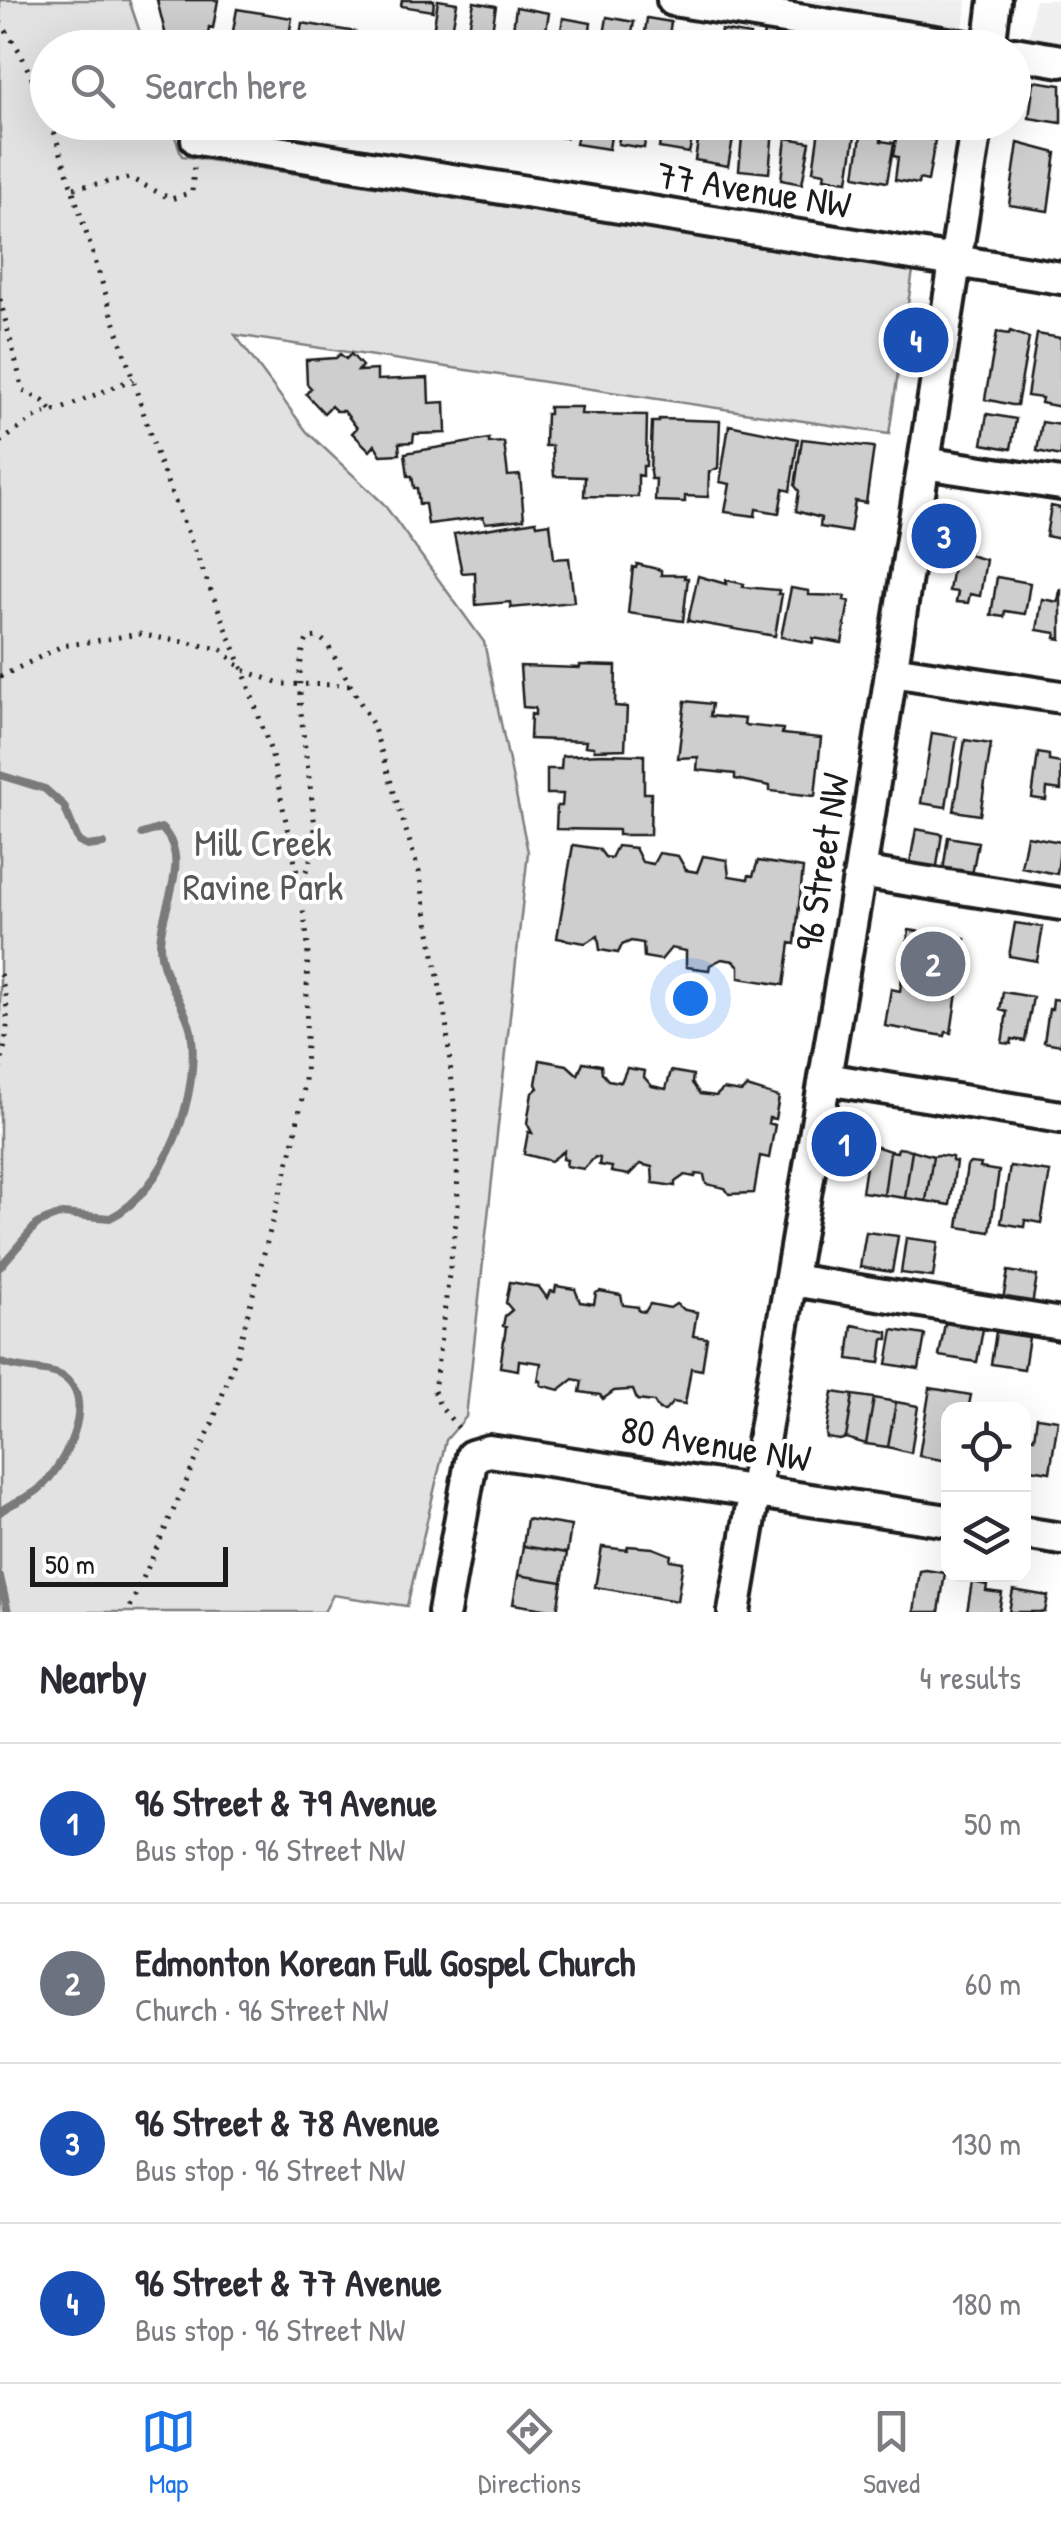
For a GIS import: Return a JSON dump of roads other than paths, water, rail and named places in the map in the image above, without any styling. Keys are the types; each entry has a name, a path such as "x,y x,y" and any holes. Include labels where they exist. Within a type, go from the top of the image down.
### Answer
{"street":[{"path":"673,0 860,30"},
{"path":"991,30 995,0"},
{"path":"1031,57 1061,61"},
{"name":"77 Avenue NW","path":"203,140 1061,278"},
{"name":"96 Street NW","path":"734,1612 860,872 974,140"},
{"path":"924,464 1061,484"},
{"path":"892,671 1061,697"},
{"path":"860,872 1061,904"},
{"path":"826,1080 1061,1117"},
{"path":"792,1280 1061,1324"},
{"name":"80 Avenue NW","path":"444,1612 472,1456 490,1451 941,1520"},
{"path":"1031,1534 1061,1539"}],"waterway":[{"path":"0,775 45,789 64,806 79,842 87,846 103,844"},
{"path":"0,1267 37,1224 62,1214 110,1218 130,1205 148,1186 176,1137 191,1082 193,1055 191,1031 164,967 160,945 175,854 161,828 142,834"},
{"path":"0,1362 60,1375 72,1385 78,1399 74,1432 59,1465 35,1492 0,1512"},
{"path":"0,1577 8,1612"}],"place":[{"name":"96 Street & 77 Avenue","path":"916,340"},
{"name":"96 Street & 78 Avenue","path":"944,536"},
{"name":"Edmonton Korean Full Gospel Church","path":"933,964"},
{"name":"96 Street & 79 Avenue","path":"844,1144"}],"park label":[{"name":"Mill Creek Ravine Park","path":"263,864"}]}
